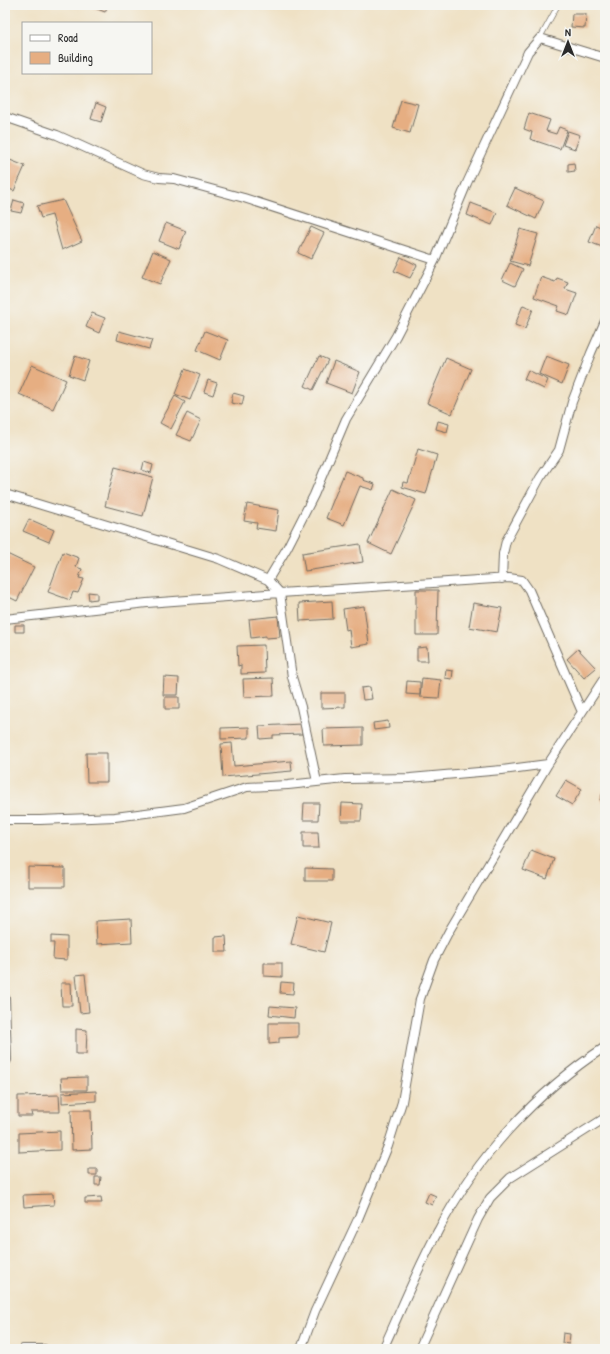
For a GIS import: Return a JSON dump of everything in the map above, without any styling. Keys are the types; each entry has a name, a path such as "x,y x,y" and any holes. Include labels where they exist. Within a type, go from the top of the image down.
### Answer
{"street":[{"path":"268,580 287,548 314,495 346,419 396,336 435,260 470,176 528,52 540,38 605,58"},
{"path":"5,117 57,135 143,174 158,178 174,179 244,198 435,260"},
{"path":"502,579 503,554 506,541 540,478 559,450 572,402 605,321"},
{"path":"5,494 219,559 268,580 280,593 292,677 301,707 317,782"},
{"path":"5,619 148,603 280,593 509,578 522,580 529,590 582,712"},
{"path":"301,1349 315,1311 358,1220 388,1146 402,1102 420,999 434,960 548,764 605,677"},
{"path":"5,820 80,819 156,812 184,808 247,787 345,779 410,778 502,770 548,764"},
{"path":"5,998 7,1060"},
{"path":"383,1349 438,1231 470,1179 521,1116 547,1091 580,1064 605,1047"},
{"path":"419,1349 478,1219 490,1198 510,1178 605,1118"},
{"path":"23,1349 44,1349"}],"lane":[{"path":"540,38 558,5"}],"building":[{"path":"87,5 108,5 105,12"},
{"path":"572,14 586,14 585,28 571,27"},
{"path":"401,100 418,104 410,133 393,128"},
{"path":"96,103 106,107 101,122 91,119"},
{"path":"529,113 550,120 546,131 556,134 559,127 567,130 560,149 530,139 532,132 524,129"},
{"path":"568,131 580,135 575,149 563,145"},
{"path":"5,158 25,166 14,191 5,187"},
{"path":"574,163 575,171 568,172 568,164"},
{"path":"515,188 544,201 536,219 507,205"},
{"path":"14,200 24,203 21,213 11,211"},
{"path":"63,200 82,241 62,250 52,215 41,218 37,206"},
{"path":"471,203 497,213 492,225 467,215"},
{"path":"166,223 186,231 179,249 159,241"},
{"path":"596,225 605,229 605,248 589,242"},
{"path":"311,227 324,233 311,259 298,253"},
{"path":"520,229 538,234 528,266 510,261"},
{"path":"153,251 171,259 160,284 142,277"},
{"path":"401,257 417,265 410,278 394,271"},
{"path":"510,263 523,269 515,286 502,280"},
{"path":"541,277 555,282 557,278 568,282 565,289 577,293 569,315 557,311 559,306 534,297"},
{"path":"523,305 533,309 525,329 515,325"},
{"path":"92,313 105,318 99,333 86,327"},
{"path":"119,331 152,340 149,349 117,340"},
{"path":"205,331 228,340 220,360 197,350"},
{"path":"75,356 89,361 83,380 69,375"},
{"path":"319,356 328,360 313,390 305,386"},
{"path":"546,356 569,365 562,384 539,374"},
{"path":"446,358 471,369 452,414 427,403"},
{"path":"334,361 360,372 352,393 326,383"},
{"path":"32,365 66,380 53,409 19,394"},
{"path":"185,369 200,375 190,400 175,394"},
{"path":"528,370 548,380 544,389 524,379"},
{"path":"208,380 217,383 213,395 204,392"},
{"path":"233,393 244,396 242,405 231,403"},
{"path":"175,396 185,402 171,429 160,423"},
{"path":"187,413 201,420 191,441 176,435"},
{"path":"438,421 449,424 447,432 436,429"},
{"path":"418,449 437,455 426,494 402,487 403,482 408,483"},
{"path":"144,462 153,465 151,473 142,470"},
{"path":"115,467 153,477 143,516 105,506"},
{"path":"345,471 375,484 373,490 360,486 344,525 326,518"},
{"path":"393,489 416,500 391,554 368,543"},
{"path":"247,504 279,510 276,531 256,528 257,523 244,521"},
{"path":"29,519 54,530 49,542 23,531"},
{"path":"360,544 363,562 305,571 302,553"},
{"path":"63,552 79,558 76,567 82,569 79,578 84,579 78,593 73,592 70,600 48,592"},
{"path":"7,554 34,567 17,601 5,595 5,557"},
{"path":"416,590 438,590 437,635 416,635"},
{"path":"88,592 97,593 97,599 89,600"},
{"path":"332,601 333,619 300,621 299,603"},
{"path":"473,603 502,608 497,632 469,627"},
{"path":"364,606 369,644 351,647 349,629 346,630 343,609"},
{"path":"278,616 280,637 266,638 266,636 251,638 249,619"},
{"path":"15,625 24,625 24,632 15,632"},
{"path":"264,645 265,673 241,674 241,665 238,666 237,646"},
{"path":"427,647 428,661 417,661 417,648"},
{"path":"578,649 596,668 584,678 567,659"},
{"path":"446,670 453,671 452,679 445,678"},
{"path":"164,677 179,678 178,695 163,695"},
{"path":"273,678 274,696 244,697 243,679"},
{"path":"422,678 441,680 439,698 420,697"},
{"path":"407,681 420,682 420,695 406,694"},
{"path":"370,687 372,699 363,700 361,688"},
{"path":"321,693 345,693 345,707 321,708"},
{"path":"165,697 179,697 179,709 165,709"},
{"path":"388,721 389,728 374,730 373,723"},
{"path":"302,724 302,734 273,735 273,738 260,739 259,726"},
{"path":"249,727 249,738 221,739 221,728"},
{"path":"363,728 363,745 324,746 323,729"},
{"path":"232,743 234,766 291,761 292,771 223,777 221,744"},
{"path":"86,753 107,753 107,782 87,782"},
{"path":"566,780 582,789 572,805 556,796"},
{"path":"605,787 605,802 600,800"},
{"path":"304,803 319,803 318,820 303,820"},
{"path":"342,803 362,804 361,821 341,821"},
{"path":"303,832 318,832 319,848 303,848"},
{"path":"531,850 554,859 547,879 523,870"},
{"path":"28,867 65,868 65,887 28,887"},
{"path":"305,868 332,869 332,881 305,881"},
{"path":"298,915 331,923 324,952 291,944"},
{"path":"131,919 132,942 97,944 96,921"},
{"path":"51,936 67,937 67,960 53,959 54,943 51,943"},
{"path":"226,936 227,952 215,952 215,937"},
{"path":"264,963 282,963 282,977 264,976"},
{"path":"85,974 89,1012 80,1013 76,975"},
{"path":"281,982 294,983 293,994 280,993"},
{"path":"61,983 71,983 72,1006 62,1006"},
{"path":"270,1006 295,1008 294,1018 269,1015"},
{"path":"269,1023 298,1023 298,1037 279,1038 279,1043 269,1044"},
{"path":"76,1029 87,1030 86,1054 76,1054"},
{"path":"87,1077 87,1090 62,1090 61,1078"},
{"path":"96,1091 96,1101 62,1103 62,1093"},
{"path":"59,1095 60,1112 31,1112 32,1116 18,1116 18,1096"},
{"path":"71,1110 91,1110 92,1149 72,1150"},
{"path":"60,1131 60,1150 19,1152 19,1133"},
{"path":"89,1169 97,1169 97,1175 89,1175"},
{"path":"95,1177 101,1177 100,1185 95,1185"},
{"path":"429,1193 436,1196 432,1205 425,1202"},
{"path":"53,1194 54,1205 24,1207 23,1195"},
{"path":"101,1197 102,1203 85,1203 85,1198"},
{"path":"563,1333 570,1334 569,1344 562,1343"}]}
